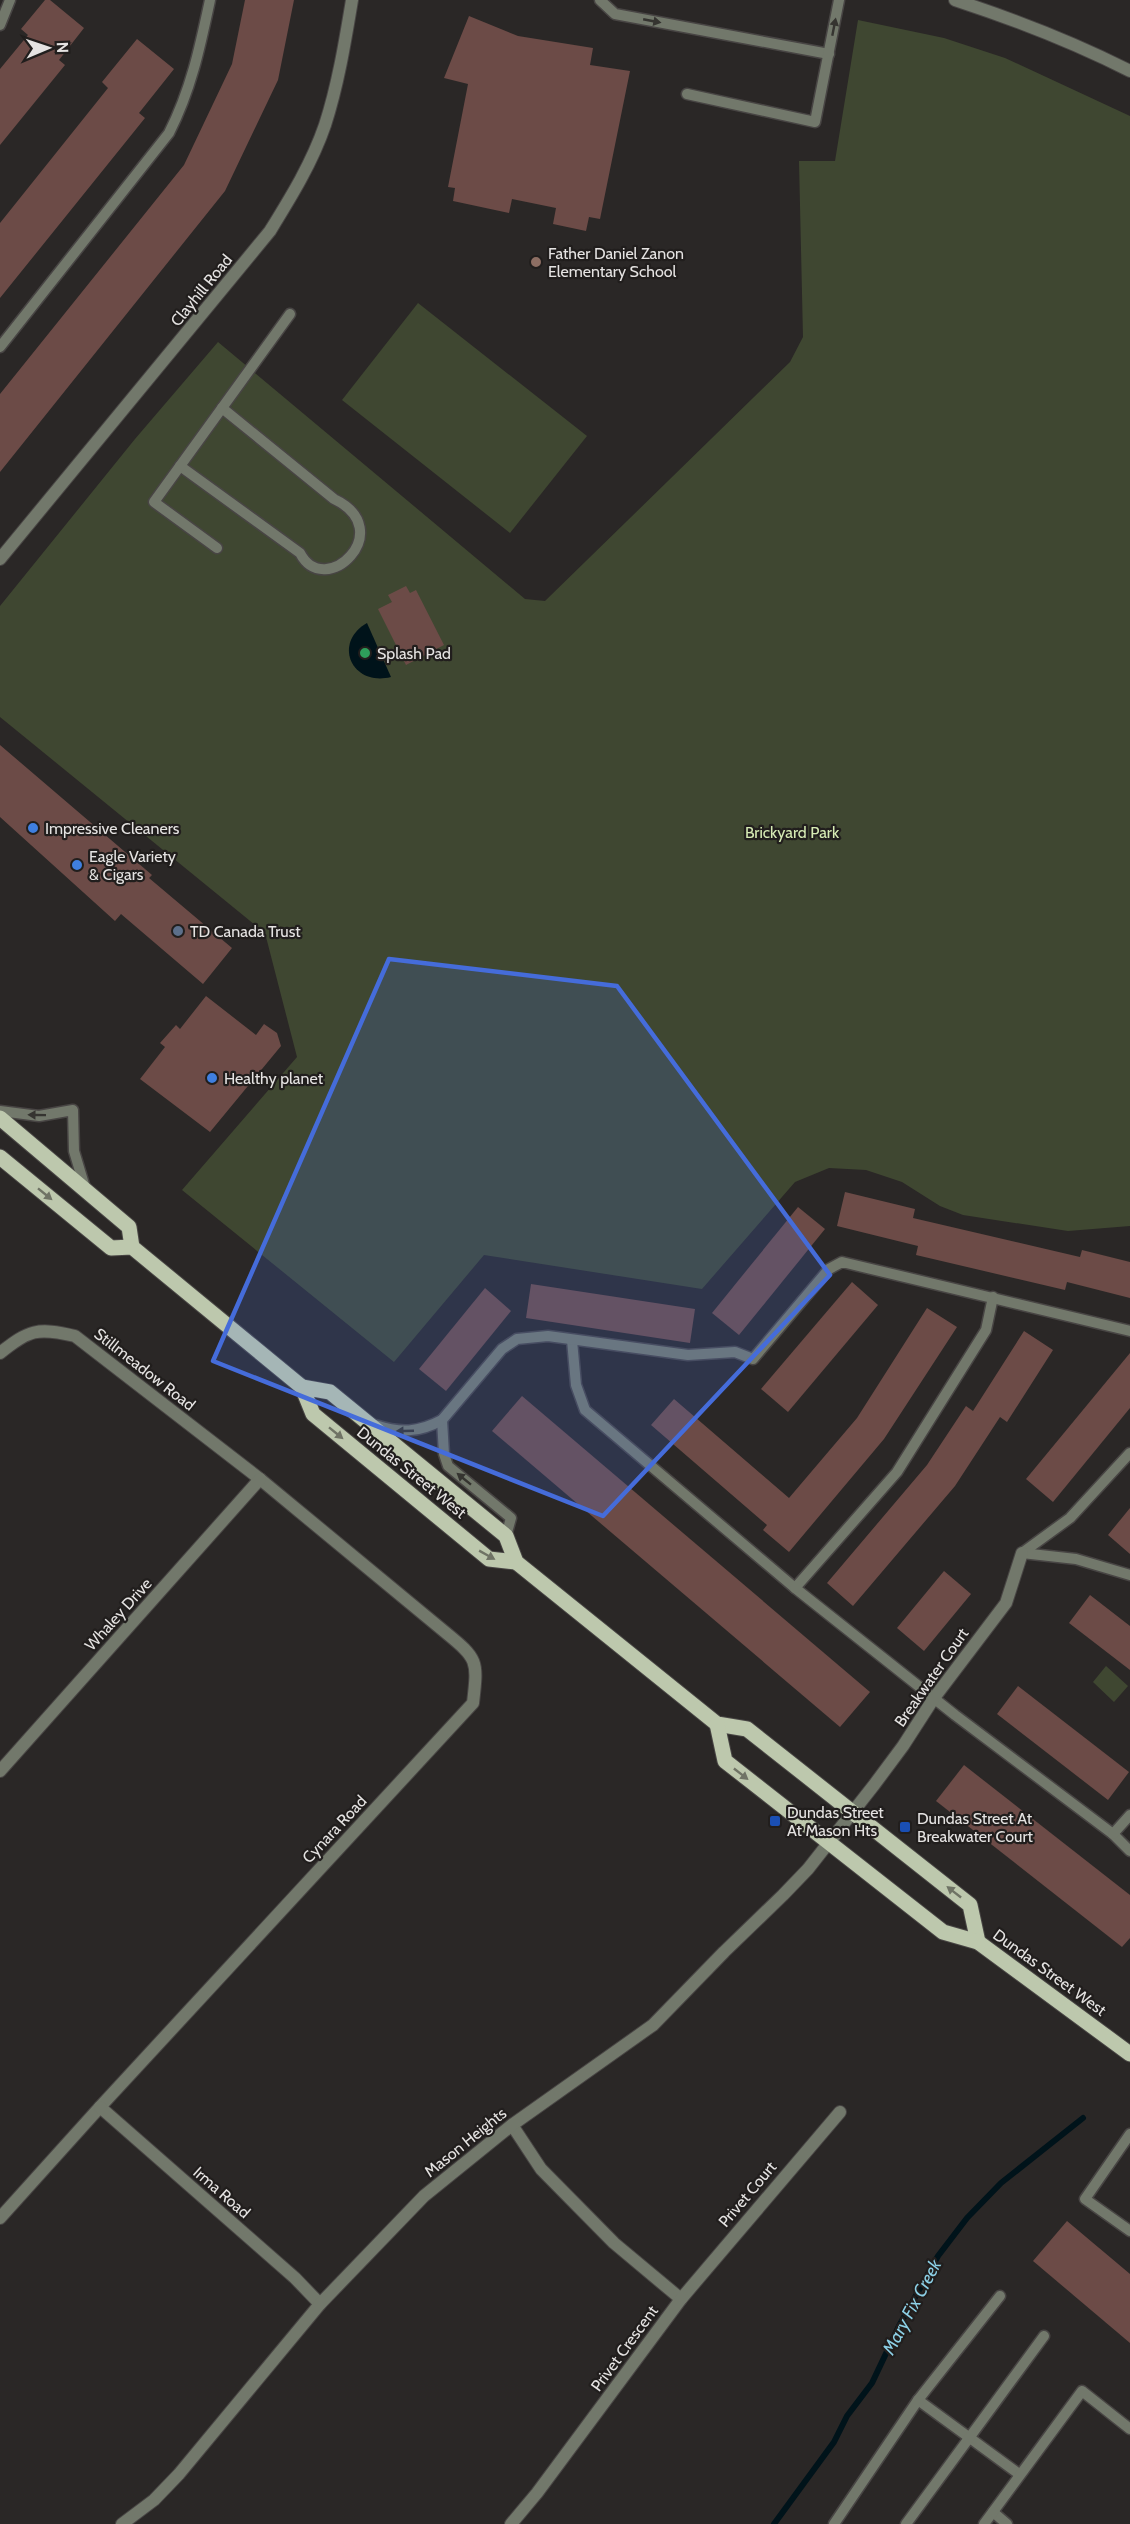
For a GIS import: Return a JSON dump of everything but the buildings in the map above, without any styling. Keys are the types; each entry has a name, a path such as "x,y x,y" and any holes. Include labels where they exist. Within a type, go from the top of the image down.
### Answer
{"main road":[{"name":"Dundas Street West","path":"0,1118 129,1227 132,1247 302,1387 313,1414 489,1559 516,1562"},
{"name":"Dundas Street West","path":"0,1157 111,1248 132,1247"},
{"name":"Dundas Street West","path":"302,1387 330,1392 506,1536 516,1562 717,1724 747,1729 970,1905 978,1942"},
{"name":"Dundas Street West","path":"717,1724 725,1761 943,1932 978,1942 1130,2054"}],"street":[{"name":"Clayhill Road","path":"0,559 189,332 270,231 282,212 299,184 325,126 340,65 352,0"},
{"path":"955,0 1071,41 1130,71"},
{"name":"Stillmeadow Road","path":"0,1353 25,1334 51,1330 75,1336 260,1479"},
{"name":"Whaley Drive","path":"0,1771 260,1479"},
{"name":"Cynara Road","path":"0,2218 473,1703 477,1669 471,1653 260,1479"},
{"name":"Breakwater Court","path":"852,1812 903,1746 934,1698 1006,1603 1022,1554"},
{"name":"Mason Heights","path":"122,2524 154,2500 179,2474 320,2304 424,2196 512,2125 653,2025 783,1895 852,1812"},
{"name":"Irma Road","path":"100,2107 295,2278 320,2304"},
{"name":"Privet Court","path":"681,2299 840,2112"},
{"name":"Privet Crescent","path":"511,2524 537,2493 681,2299 614,2243 541,2169 512,2125"}],"lane":[{"path":"0,25 10,0"},
{"path":"0,347 170,133 184,105 195,71 210,0"},
{"path":"600,0 615,14 829,54"},
{"path":"687,94 815,122 839,0"},
{"path":"217,548 154,502 290,314"},
{"path":"180,466 300,553 304,561 312,568 332,569 342,565 351,556 359,543 360,528 355,514 347,506 334,500 222,408"},
{"path":"0,1111 39,1116 73,1110 74,1151 86,1191"},
{"path":"366,1422 394,1431 410,1432 442,1420 502,1349 517,1339 548,1336 688,1355 735,1352 753,1359 829,1269 842,1262 1130,1331"},
{"path":"795,1588 897,1472 986,1330 993,1297"},
{"path":"572,1340 576,1385 585,1410 795,1588 934,1698 1113,1834 1130,1851"},
{"path":"442,1420 444,1454 448,1466 511,1518 506,1536"},
{"path":"1022,1554 1070,1518 1130,1453"},
{"path":"1022,1554 1076,1559 1130,1575"},
{"path":"1113,1834 1130,1815"},
{"path":"1130,2134 1085,2199 1130,2231"},
{"path":"834,2524 918,2400 1000,2296"},
{"path":"906,2524 1044,2336"},
{"path":"984,2524 1082,2391 1130,2429"},
{"path":"918,2400 1019,2474"},
{"path":"993,2512 1007,2524"}],"highlighted area":[{"path":"389,959 617,986 830,1275 603,1516 213,1361"}],"green space":[{"name":"Brickyard Park","path":"858,20 944,38 1005,58 1130,116 1130,1226 1068,1231 963,1215 940,1206 902,1182 866,1170 829,1168 795,1182 702,1289 484,1255 394,1362 182,1190 297,1057 265,933 0,717 0,606 135,439 218,342 525,599 545,601 790,362 803,337 799,161 835,161"},
{"path":"418,303 587,436 510,533 342,400"},
{"path":"1106,1666 1128,1686 1114,1702 1093,1682"}],"shaded area":[{"name":"Splash Pad","path":"367,623 391,677 366,676 357,670 351,661 350,641 356,631"}],"waterway":[{"name":"Mary Fix Creek","path":"774,2524 834,2442 847,2416 872,2383 899,2326 938,2256 967,2218 1001,2183 1083,2118"}],"place":[{"name":"Father Daniel Zanon Elementary School","path":"536,262"},
{"name":"Splash Pad","path":"365,653"},
{"name":"Impressive Cleaners","path":"33,828"},
{"name":"Eagle Variety & Cigars","path":"77,865"},
{"name":"TD Canada Trust","path":"178,931"},
{"name":"Healthy planet","path":"212,1078"},
{"name":"Dundas Street At Mason Hts","path":"775,1821"},
{"name":"Dundas Street At Breakwater Court","path":"905,1827"}]}
